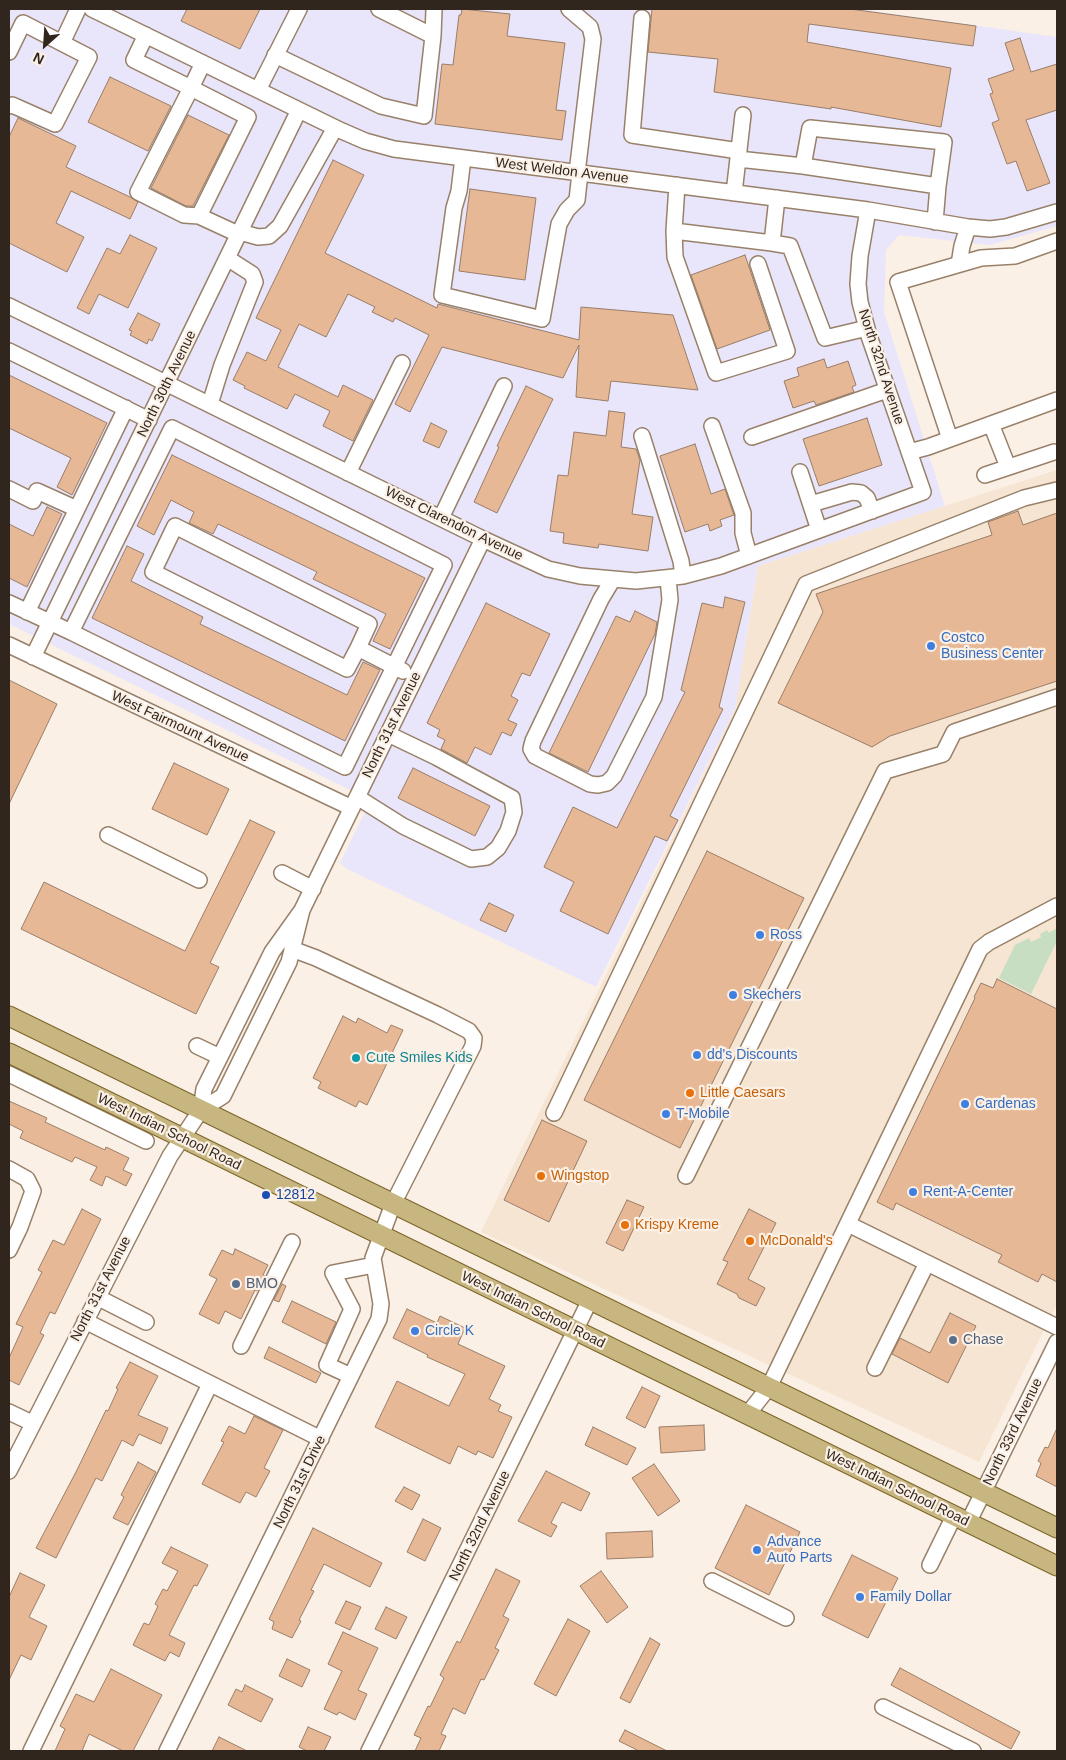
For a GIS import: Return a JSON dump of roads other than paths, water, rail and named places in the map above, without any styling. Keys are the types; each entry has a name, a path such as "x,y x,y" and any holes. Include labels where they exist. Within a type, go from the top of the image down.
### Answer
{"main road":[{"path":"9,1016 1057,1528"},
{"name":"West Indian School Road","path":"9,1053 1057,1566"}],"street":[{"path":"62,43 78,9"},
{"name":"West Weldon Avenue","path":"92,9 335,128 365,141 394,149 868,210 968,228 990,229 1006,227 1057,212"},
{"path":"258,90 299,9"},
{"path":"379,9 433,36"},
{"path":"275,55 381,106 424,116 433,36 434,9"},
{"path":"463,158 442,295 542,319 558,224 567,210 577,200 578,173 593,39 590,27 569,9"},
{"path":"642,18 632,135 803,166 938,186"},
{"path":"9,52 23,23 89,57 55,124 12,105 9,106"},
{"path":"146,35 134,60 248,117 199,216"},
{"path":"203,63 138,192 184,215 199,216 239,233 258,237 269,236 280,226 335,128"},
{"name":"North 30th Avenue","path":"33,657 299,110"},
{"path":"734,193 743,115"},
{"path":"803,166 810,128 944,142 935,222"},
{"path":"677,186 674,231 675,257 716,373 787,351 758,264"},
{"path":"772,243 777,198"},
{"name":"North 32nd Avenue","path":"868,210 860,256 858,284 867,328 923,492"},
{"path":"960,264 962,246 968,228"},
{"path":"674,231 790,246 825,338 867,328"},
{"path":"950,439 898,282 981,258 1015,256 1057,241"},
{"path":"210,404 222,365 255,282 252,274 227,258"},
{"name":"West Clarendon Avenue","path":"9,306 483,539 548,569 580,576 636,581 683,576 721,566 923,492"},
{"path":"9,351 149,420"},
{"path":"348,473 402,363"},
{"path":"441,518 504,386"},
{"path":"752,437 888,390"},
{"path":"909,452 1057,400"},
{"path":"28,612 126,408"},
{"path":"991,424 1008,467"},
{"path":"712,426 743,513 743,533 749,556"},
{"path":"71,632 172,428 444,565 345,767"},
{"path":"642,436 681,561 683,576"},
{"path":"985,475 1054,452"},
{"path":"800,472 819,530"},
{"path":"9,489 33,501 37,491 77,509"},
{"path":"554,1113 806,584 1024,498 1057,490"},
{"path":"811,504 852,492 861,493 867,498 872,511"},
{"path":"175,526 369,624 358,648 347,669 153,572 175,526"},
{"name":"North 31st Avenue","path":"201,1110 204,1089 272,952 302,910 483,539"},
{"path":"440,573 461,583"},
{"path":"613,579 601,599 533,741 531,749 535,756 590,784 598,785 607,783 614,776 654,697 670,600 668,578"},
{"path":"9,603 367,777"},
{"name":"West Fairmount Avenue","path":"9,645 354,803 471,860 487,856 498,848 508,831 514,812 512,798 436,757 388,734"},
{"path":"358,648 416,677"},
{"path":"686,1176 885,771 943,754 954,732 1057,697"},
{"path":"108,835 199,880"},
{"path":"282,873 312,889"},
{"path":"747,1415 769,1387 980,949 989,942 1057,906"},
{"name":"North 31st Avenue","path":"9,1471 170,1156 201,1110 223,1096 289,962 302,910"},
{"name":"North 31st Drive","path":"167,1751 379,1319 381,1304 373,1258 393,1204 473,1046 474,1038 469,1031 316,958 292,949"},
{"path":"197,1046 220,1057"},
{"name":"West Indian School Road","path":"9,1074 146,1141"},
{"path":"9,1169 27,1179 34,1191 9,1250"},
{"path":"848,1224 1057,1327"},
{"path":"241,1346 292,1242"},
{"path":"875,1368 927,1263"},
{"path":"351,1376 327,1364 352,1309 333,1273 374,1265"},
{"path":"97,1297 146,1322"},
{"name":"North 32nd Avenue","path":"369,1751 590,1300"},
{"path":"85,1321 321,1439"},
{"name":"North 33rd Avenue","path":"930,1565 961,1519 983,1492 1057,1342"},
{"path":"31,1751 210,1384"},
{"path":"9,1412 32,1423"},
{"path":"712,1582 786,1618"},
{"path":"883,1707 973,1751"}],"place":[{"name":"Costco Business Center","path":"931,646"},
{"name":"Ross","path":"760,935"},
{"name":"Skechers","path":"733,995"},
{"name":"dd's Discounts","path":"697,1055"},
{"name":"Cute Smiles Kids","path":"356,1058"},
{"name":"Little Caesars","path":"690,1093"},
{"name":"Cardenas","path":"965,1104"},
{"name":"T-Mobile","path":"666,1114"},
{"name":"Wingstop","path":"541,1176"},
{"name":"Rent-A-Center","path":"913,1192"},
{"name":"12812","path":"266,1195"},
{"name":"Krispy Kreme","path":"625,1225"},
{"name":"McDonald's","path":"750,1241"},
{"name":"BMO","path":"236,1284"},
{"name":"Circle K","path":"415,1331"},
{"name":"Chase","path":"953,1340"},
{"name":"Advance Auto Parts","path":"757,1550"},
{"name":"Family Dollar","path":"860,1597"}]}
